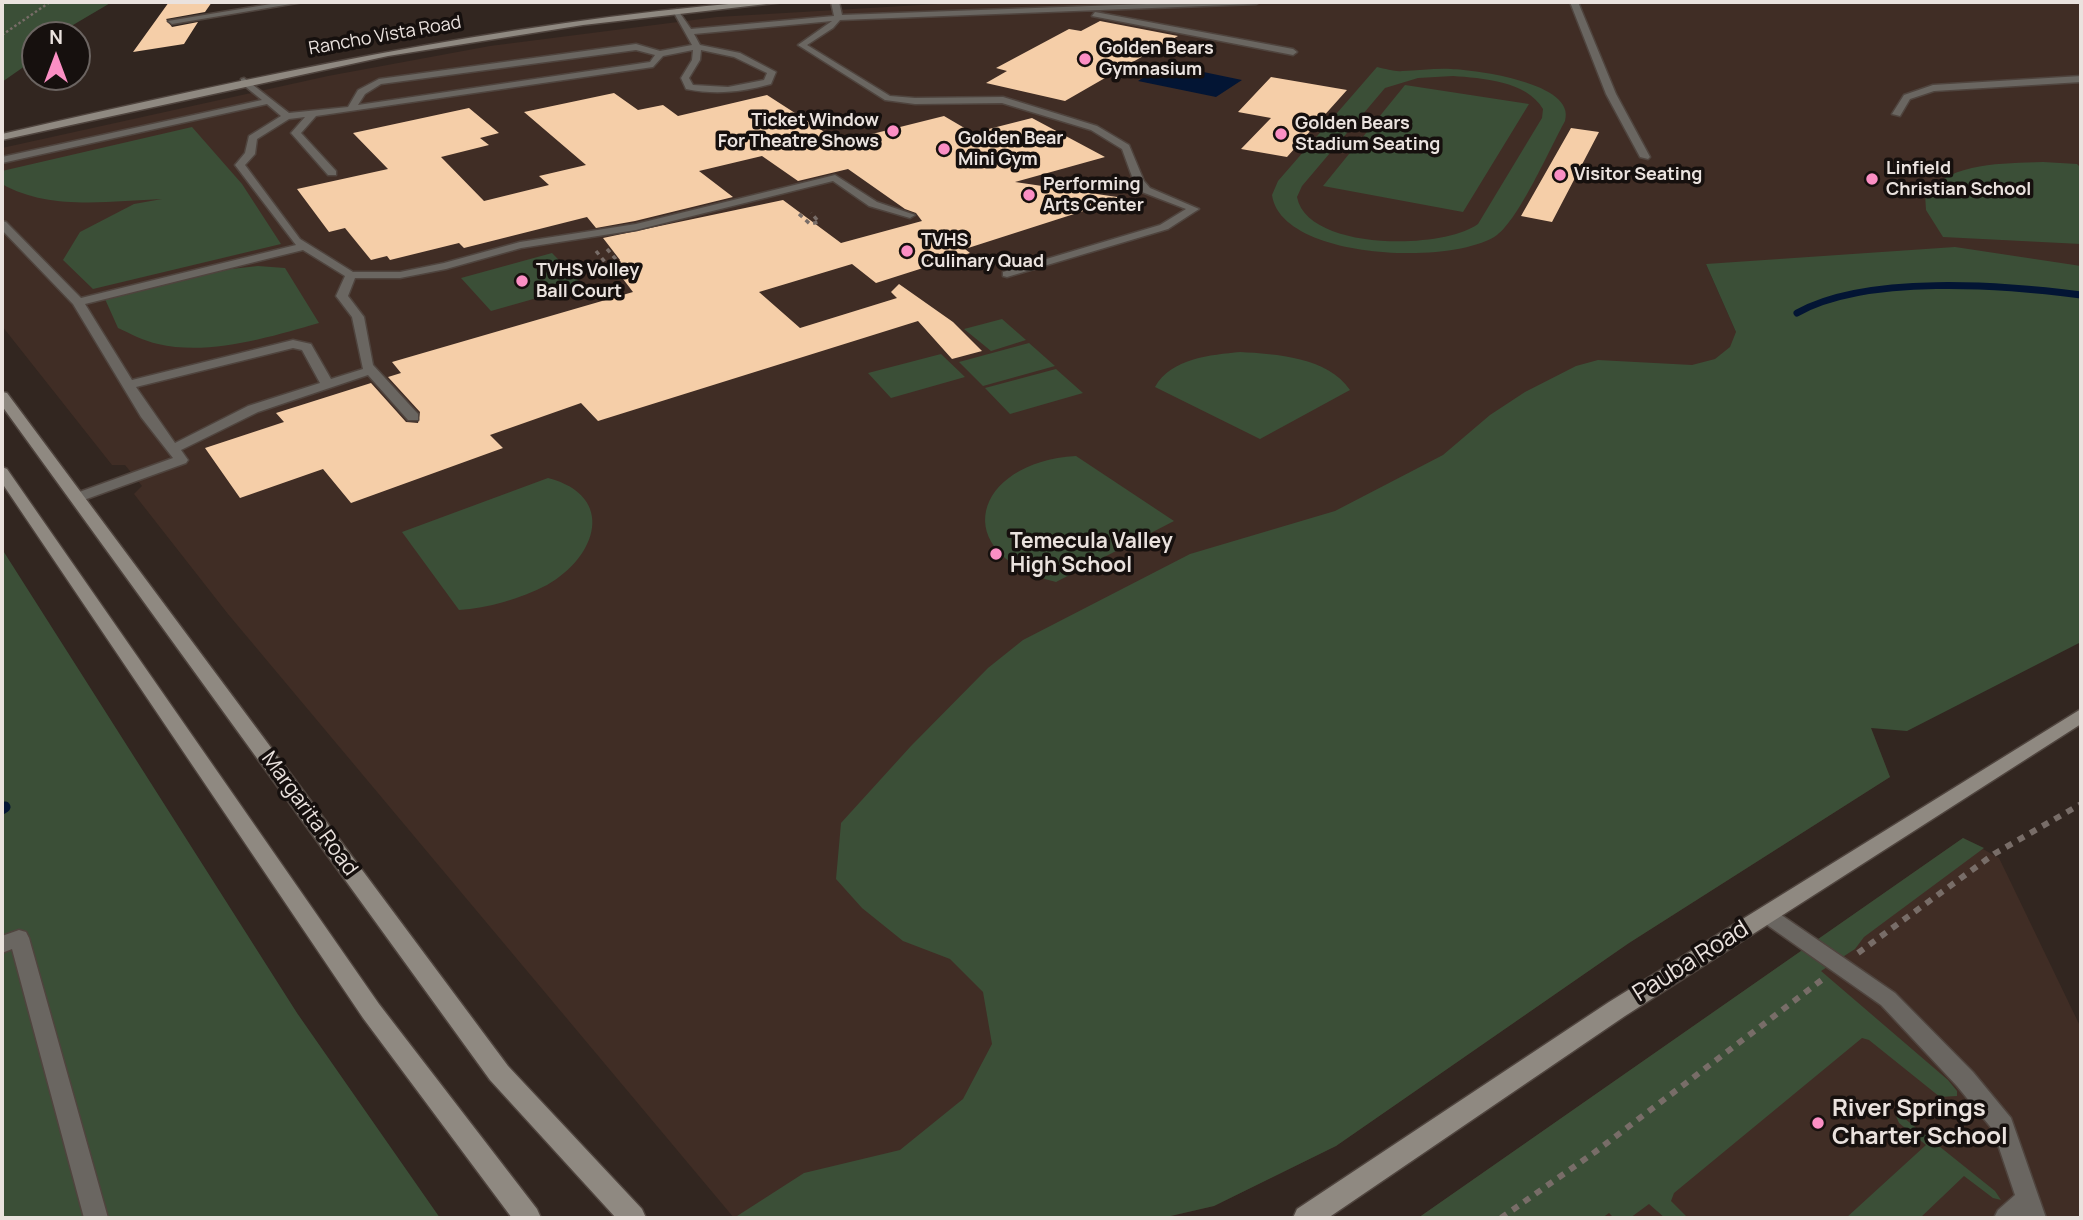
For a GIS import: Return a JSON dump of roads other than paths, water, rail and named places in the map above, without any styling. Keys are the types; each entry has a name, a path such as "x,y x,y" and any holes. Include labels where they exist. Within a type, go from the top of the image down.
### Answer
{"main road":[{"name":"Rancho Vista Road","path":"2,137 244,81 488,35 677,11 780,2"},
{"name":"Margarita Road","path":"2,396 499,1073 633,1218"},
{"path":"2,472 371,1011 528,1218"},
{"name":"Pauba Road","path":"1306,1218 1617,1009 1979,777 2081,715"}],"street":[{"path":"172,21 299,2"}],"lane":[{"path":"835,2 838,18 833,28 807,38 802,45 888,98 915,101 1003,100 1094,128 1126,147 1139,182 1146,190 1194,209 1164,227 1007,274"},
{"path":"689,32 838,18 1256,2"},
{"path":"1574,2 1611,94 1645,157"},
{"path":"1069,9 1293,52"},
{"path":"352,109 354,98 364,89 379,82 636,47 660,54 697,47 737,55 772,72 768,82 741,91 713,92 689,87 685,78 696,60 697,47 677,11"},
{"path":"660,54 653,64 312,115 287,116 252,138 250,154 240,165 296,241 351,275 400,275 446,266 520,244 636,227 835,178 873,204 910,215"},
{"path":"1897,114 1908,97 1933,88 2081,79"},
{"path":"244,81 287,116"},
{"path":"2,160 269,101"},
{"path":"312,115 296,133 332,173"},
{"path":"2,224 78,302 129,385 181,460 76,498"},
{"path":"78,302 307,246"},
{"path":"351,275 342,296 358,317 367,366 413,417"},
{"path":"129,385 293,344 307,347 328,385"},
{"path":"173,449 253,410 371,370"},
{"path":"1767,915 1888,999 1965,1079 2003,1125 2031,1208 2006,1218"},
{"path":"2,945 19,938 96,1218"}],"water":[{"path":"1165,64 1242,80 1216,97 1138,81"}],"waterway":[{"path":"1797,313 1826,301 1860,292 1897,288 1975,286 2081,295"}],"place":[{"name":"Golden Bears Gymnasium","path":"1085,59"},
{"name":"Ticket Window For Theatre Shows","path":"893,131"},
{"name":"Golden Bears Stadium Seating","path":"1281,134"},
{"name":"Golden Bear Mini Gym","path":"944,149"},
{"name":"Visitor Seating","path":"1560,175"},
{"name":"Linfield Christian School","path":"1872,179"},
{"name":"Performing Arts Center","path":"1029,195"},
{"name":"TVHS Culinary Quad","path":"907,251"},
{"name":"TVHS Volley Ball Court","path":"522,281"},
{"name":"Temecula Valley High School","path":"996,554"},
{"name":"River Springs Charter School","path":"1818,1123"}]}
